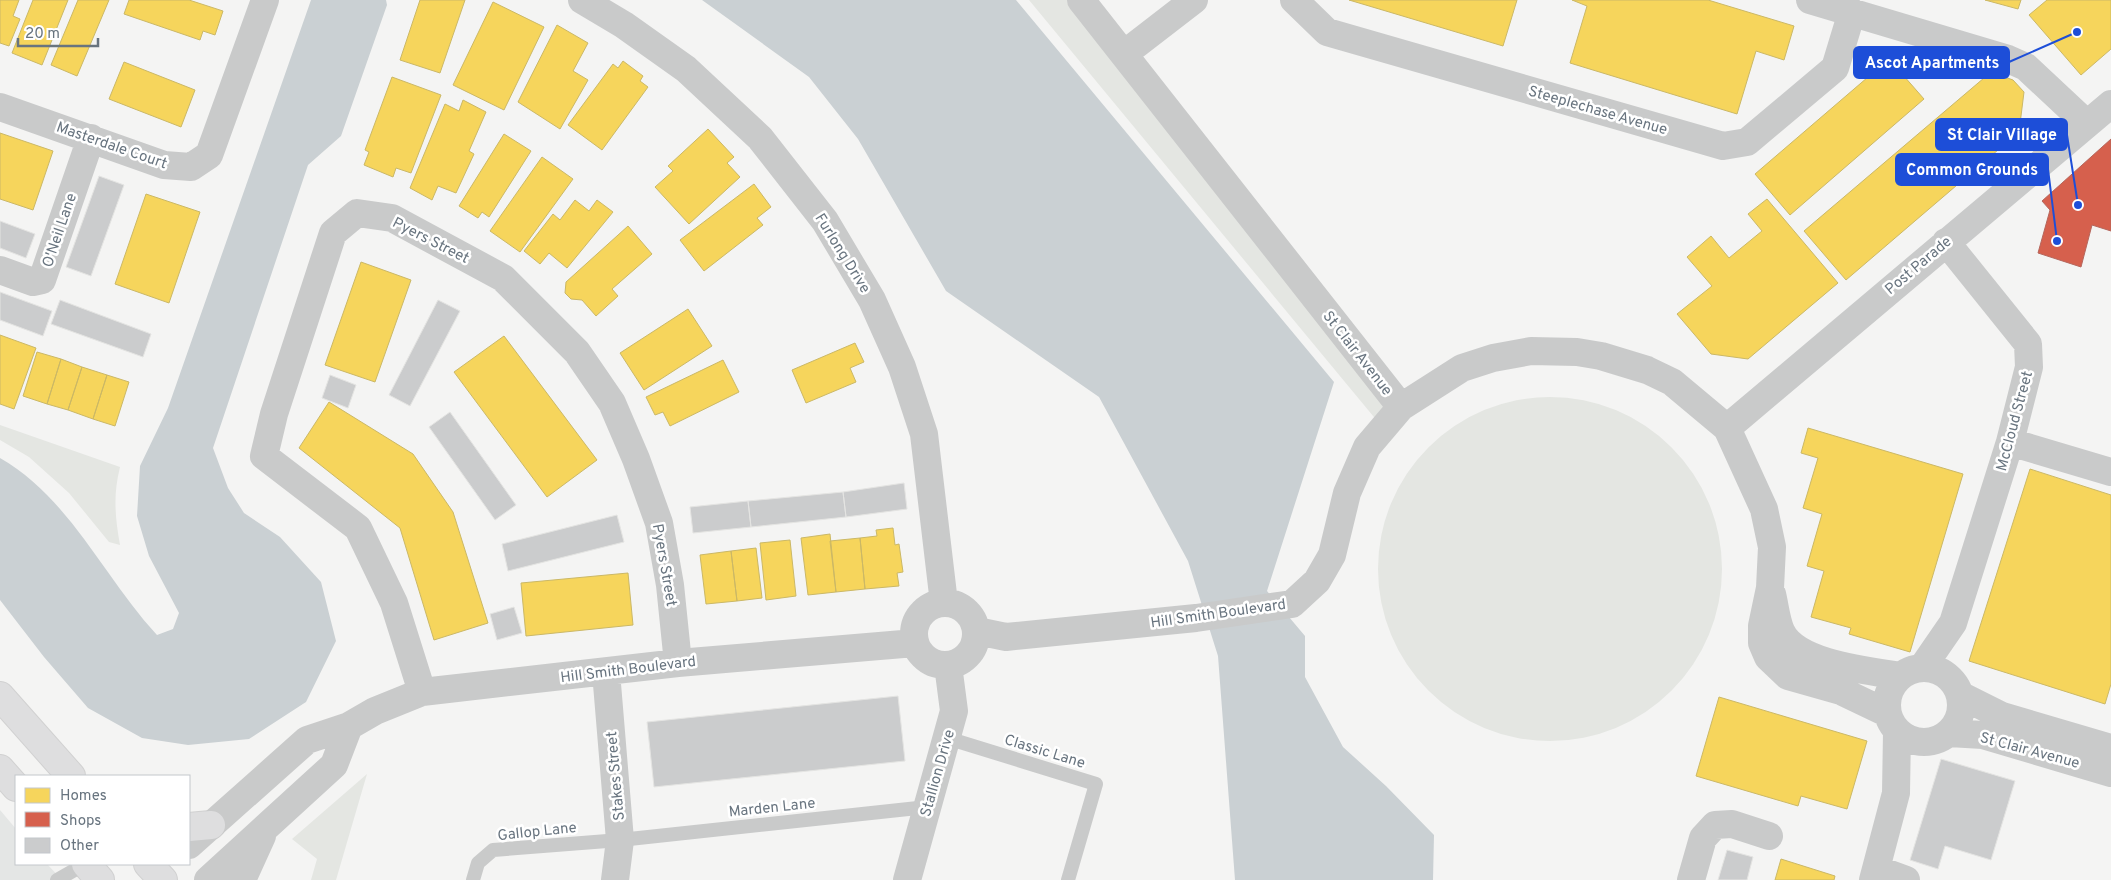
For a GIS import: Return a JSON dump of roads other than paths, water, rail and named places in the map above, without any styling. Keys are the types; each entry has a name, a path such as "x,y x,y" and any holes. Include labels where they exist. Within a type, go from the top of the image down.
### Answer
{"main road":[{"path":"0,696 70,775"},
{"path":"0,769 15,786"},
{"path":"87,865 100,880"}],"street":[{"name":"Masterdale Court","path":"0,107 164,165 191,167 209,155 265,0"},
{"name":"Furlong Drive","path":"582,0 624,25 686,69 760,138 824,221 872,300 902,367 924,434 944,602"},
{"name":"St Clair Avenue","path":"1081,0 1401,407 1462,368 1493,358 1531,351 1577,352 1601,356 1647,370 1672,382 1727,428 1764,509 1772,547 1770,588 1762,626 1762,643 1768,657 1788,676 1841,691 1892,722"},
{"path":"1124,54 1194,0"},
{"name":"Steeplechase Avenue","path":"1294,0 1327,32 1723,146 1747,142 1835,68 1852,12"},
{"path":"1810,0 2008,59 2026,67 2087,124"},
{"name":"Post Parade","path":"1727,428 2111,104"},
{"name":"O'Neil Lane","path":"0,270 33,282 42,280 91,138"},
{"name":"Pyers Street","path":"422,692 394,602 358,528 264,456 274,414 334,233 357,213 392,218 503,278 577,352 612,403 636,459 659,523 670,586 678,662"},
{"name":"McCloud Street","path":"1946,242 2028,344 2029,368 2010,442 1953,623 1957,689"},
{"name":"Hill Smith Boulevard","path":"976,631 1006,636 1196,618 1292,604 1317,581 1332,555 1347,493 1367,447 1401,407"},
{"path":"2010,442 2111,472"},
{"name":"St Clair Avenue","path":"1770,588 1782,633 1794,645 1812,657 1841,666 1911,672"},
{"path":"944,602 962,608 969,614 976,631 972,650 958,662 948,665 928,659 915,643 914,633 920,616 927,609 944,602"},
{"name":"McCloud Street","path":"1911,672 1953,623"},
{"name":"Hill Smith Boulevard","path":"190,843 200,826 307,740 349,726 375,711 422,692 606,672 678,662 915,643"},
{"name":"Stallion Drive","path":"907,880 954,711 948,665"},
{"path":"1896,793 1940,738 1959,719 1962,708 1957,689 1940,671 1911,672 1888,693 1892,722 1896,793 1875,875 1906,880"},
{"name":"Stakes Street","path":"606,672 620,840 615,880"},
{"name":"St Clair Avenue","path":"1957,689 2002,716 2111,748"},
{"path":"1892,722 1916,742 1940,738"},
{"path":"208,880 334,765 349,726"},
{"name":"St Clair Avenue","path":"1940,738 1983,735 2111,773"},
{"path":"1691,880 1703,838 1715,825 1732,824 1769,836"},
{"path":"242,880 266,827"}],"lane":[{"name":"Classic Lane","path":"947,738 1096,784 1068,880"},
{"name":"Marden Lane","path":"620,840 927,806"},
{"name":"Gallop Lane","path":"473,880 478,863 493,850 620,840"},
{"path":"57,880 84,865"}],"place":[{"name":"Ascot Apartments","path":"2077,32"},
{"name":"St Clair Village","path":"2078,205"},
{"name":"Common Grounds","path":"2057,241"}]}
